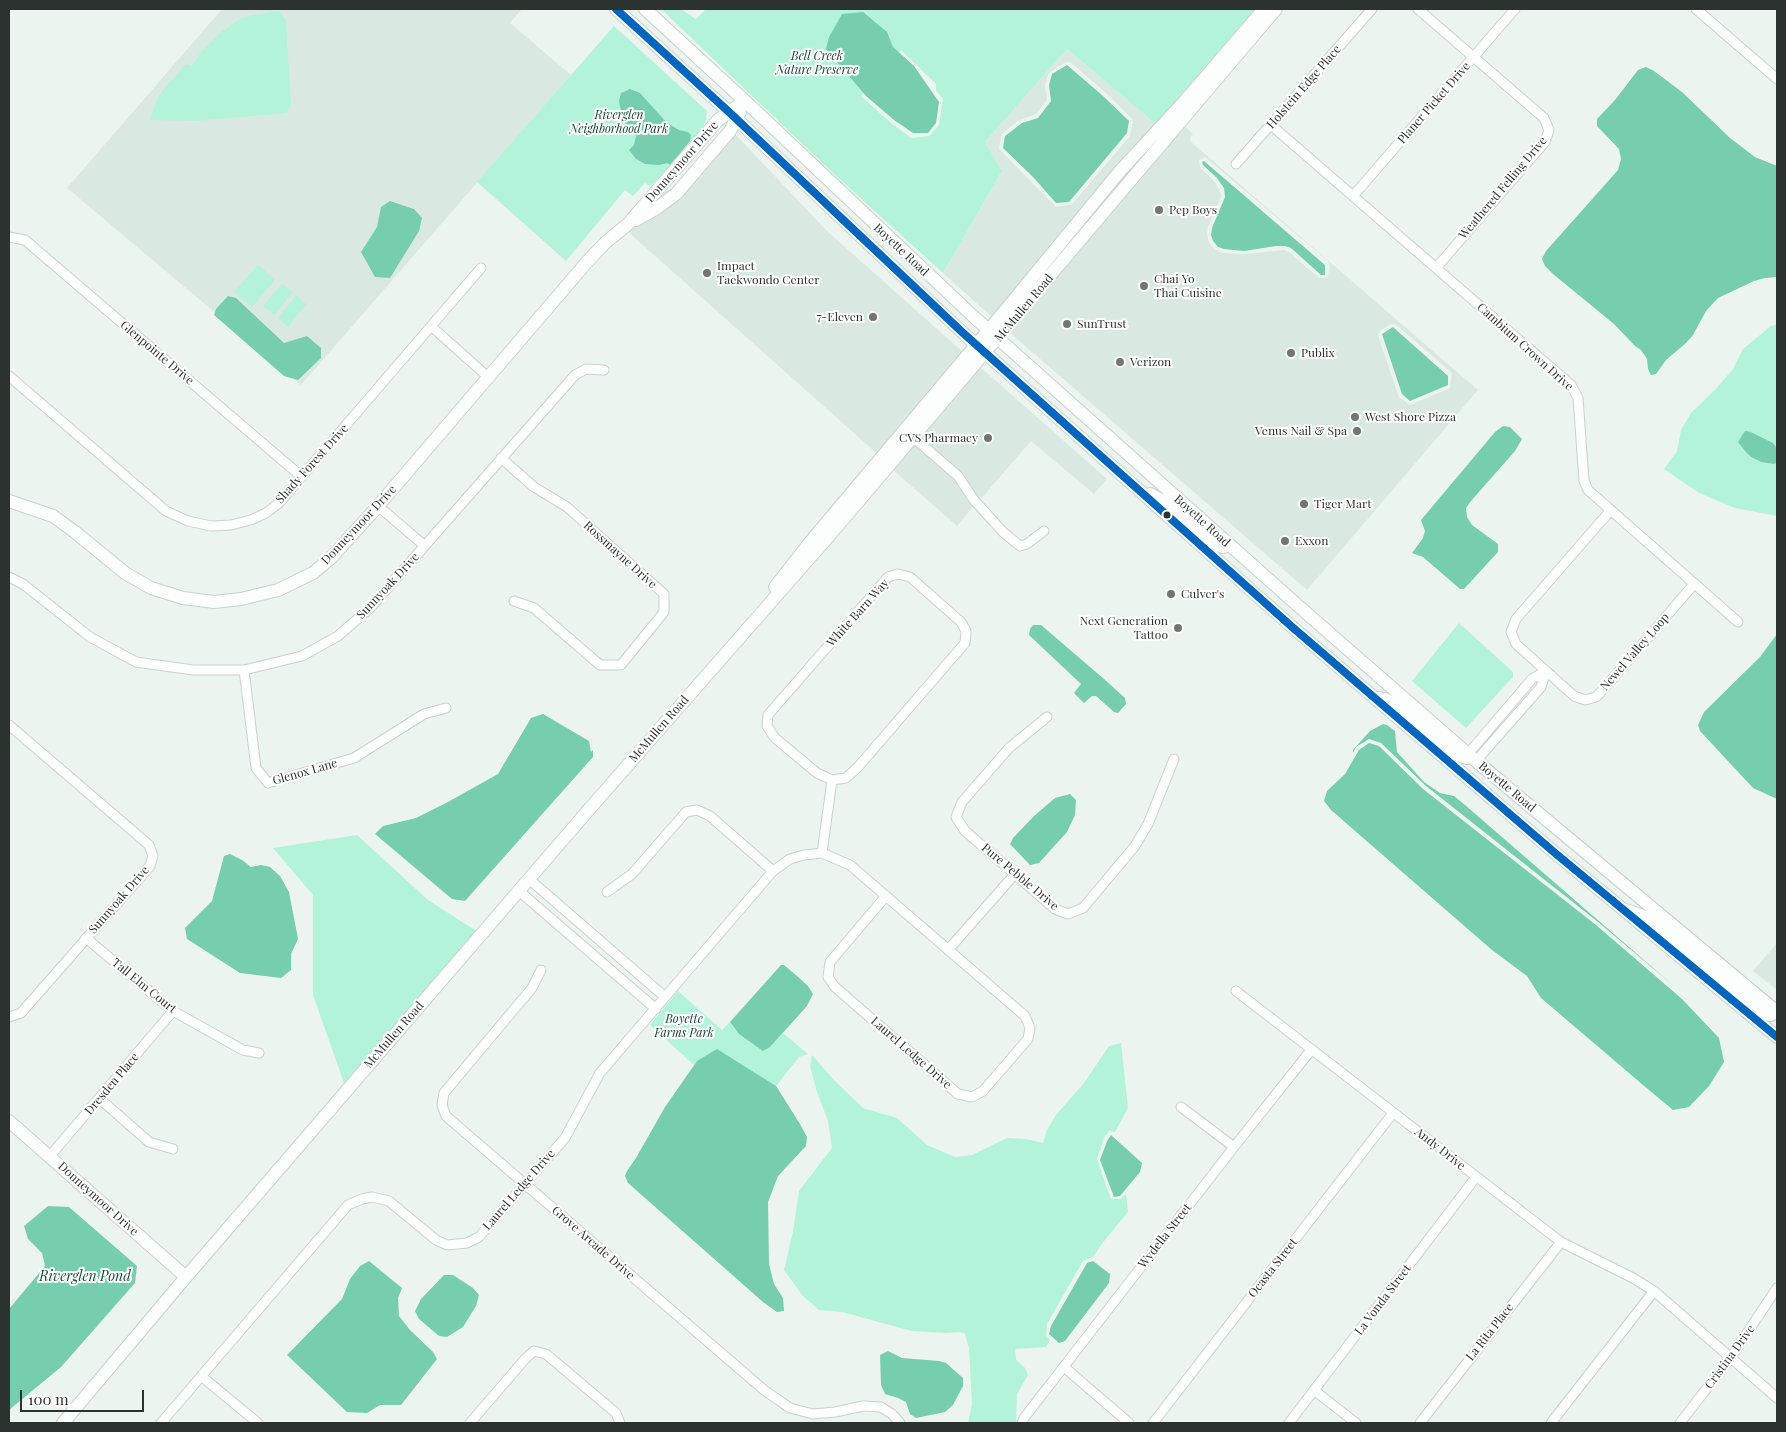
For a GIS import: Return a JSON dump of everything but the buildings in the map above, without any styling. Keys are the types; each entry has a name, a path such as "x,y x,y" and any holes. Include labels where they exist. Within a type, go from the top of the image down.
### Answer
{"street":[{"name":"Boyette Road","path":"616,9 981,349 1291,626 1621,910 1777,1037"},
{"name":"Boyette Road","path":"645,9 745,100 993,335 1230,545 1473,758 1777,1012"},
{"name":"McMullen Road","path":"993,335 1120,171 1189,96 1264,9"},
{"name":"McMullen Road","path":"64,1423 186,1277 528,879 728,650 993,335 1276,9"},
{"name":"Holstein Edge Place","path":"1236,164 1372,9"},
{"name":"Weathered Felling Drive","path":"1418,9 1544,118 1548,125 1548,134 1545,142 1436,268"},
{"name":"Planer Picket Drive","path":"1353,196 1516,9"},
{"path":"1696,9 1777,79"},
{"name":"Donneymoor Drive","path":"9,500 53,516 125,573 151,588 183,598 214,602 241,599 278,590 313,573 331,558 378,506 587,262 605,243 628,224 718,120 732,116 745,100"},
{"name":"Cambium Crown Drive","path":"1271,125 1574,389 1578,398 1585,486 1610,511 1738,622"},
{"name":"Glenpointe Drive","path":"9,237 25,240 302,477"},
{"name":"Shady Forest Drive","path":"9,376 166,511 188,521 211,526 231,525 251,520 266,513 279,503 482,268"},
{"path":"431,326 488,377"},
{"name":"McMullen Road","path":"785,580 913,437 981,349"},
{"name":"Sunnyoak Drive","path":"9,577 23,584 90,637 136,662 193,670 244,670 302,656 338,636 370,608 575,375 586,369 604,370"},
{"path":"913,437 954,472 964,483 974,500 1003,532 1020,546 1027,544 1044,531"},
{"name":"Rossmayne Drive","path":"501,458 534,487 567,507 664,594 664,612 621,665 600,665 534,608 514,601"},
{"path":"1139,490 1169,504 1214,544 1223,547 1230,545 1231,560 1237,578"},
{"path":"378,506 426,546"},
{"name":"Newel Valley Loop","path":"1610,511 1512,626 1511,632 1516,644 1546,671 1579,698 1585,700 1596,696 1694,584"},
{"name":"White Barn Way","path":"898,574 910,577 961,622 966,631 965,644 858,767 846,778 832,780 817,774 775,738 767,726 768,715 888,578 898,574"},
{"name":"Glenox Lane","path":"244,670 256,768 268,783 354,758 424,714 446,708"},
{"path":"1374,698 1385,699 1393,703 1446,748 1457,755 1473,758 1532,679 1546,671"},
{"name":"Pure Pebble Drive","path":"1047,717 1009,748 962,802 956,817 966,831 1055,909 1068,914 1083,908 1135,846 1148,824 1174,758"},
{"name":"Sunnyoak Drive","path":"9,725 149,845 153,856 150,866 21,1013 9,1017"},
{"path":"822,853 832,780"},
{"path":"607,892 632,874 686,812 697,810 710,816 772,871"},
{"name":"Laurel Ledge Drive","path":"161,1423 348,1205 362,1199 372,1198 389,1201 436,1240 447,1245 467,1243 479,1237 565,1138 600,1073 772,871 790,859 822,853 850,865 886,896 948,950 1025,1016 1030,1028 1028,1039 983,1091 972,1097 958,1094 835,987 828,977 830,962 886,896"},
{"path":"948,950 1015,874"},
{"path":"528,879 665,997"},
{"path":"519,891 656,1009"},
{"path":"1621,910 1632,911 1653,922 1763,1012 1770,1015 1777,1012"},
{"name":"Tall Elm Court","path":"86,938 173,1011 243,1050 259,1053"},
{"name":"Grove Arcade Drive","path":"541,970 532,988 444,1092 442,1105 446,1116 764,1390 790,1408 813,1414 836,1412 863,1406 881,1407 892,1414 900,1423"},
{"name":"Andy Drive","path":"1236,991 1560,1242 1633,1278 1654,1291 1777,1398"},
{"name":"Dresden Place","path":"50,1156 173,1011"},
{"name":"Wydella Street","path":"1022,1423 1311,1050"},
{"path":"100,1099 150,1142 173,1149"},
{"path":"1181,1107 1234,1147"},
{"name":"Ocasta Street","path":"1153,1423 1393,1113"},
{"name":"Donneymoor Drive","path":"9,1121 186,1277"},
{"name":"La Vonda Street","path":"1289,1423 1476,1177"},
{"name":"La Rita Place","path":"1420,1423 1560,1242"},
{"name":"Cristina Drive","path":"1680,1423 1732,1357 1777,1288"},
{"path":"1551,1423 1654,1291"},
{"path":"470,1423 524,1359 534,1351 546,1354 616,1413 620,1423"},
{"path":"1064,1367 1129,1423"},
{"path":"201,1376 258,1423"},
{"path":"1315,1391 1356,1423"}],"shaded area":[{"path":"222,9 522,9 510,23 571,75 301,385 67,188"},
{"path":"1067,49 1157,125 993,318 943,273 1002,171 985,142","holes":["1066,62 1070,62 1106,93 1133,120 1130,136 1072,204 1056,207 999,148 1002,134 1019,120 1036,114 1047,100 1045,85 1049,73"]},
{"path":"1183,125 1193,134 1190,138 1191,142 1478,390 1307,590 1009,332","holes":["1205,157 1328,261 1330,268 1327,278 1319,278 1289,252 1284,250 1244,254 1223,253 1215,249 1209,243 1207,234 1208,227 1221,197 1220,190 1214,181 1200,167 1199,160","1391,324 1395,324 1452,373 1450,388 1410,405 1399,397 1378,336 1380,331"]},
{"path":"734,133 827,231 964,353 877,456 873,450 627,231"},
{"path":"979,366 1107,479 1094,494 1031,441 980,500 961,472 920,436"},
{"path":"913,443 954,479 973,507 957,526 892,469"},
{"path":"1777,943 1777,990 1753,971"}],"green space":[{"name":"Bell Creek Nature Preserve","path":"661,9 681,9 696,19 706,9 1259,9 1157,125 1067,49 985,142 1002,171 943,273 834,174","holes":["901,50 936,84 936,90 943,99 939,125 929,136 911,138 861,96"]},
{"path":"279,11 286,21 291,105 287,113 195,121 150,120 157,99 163,90 186,64 192,66 202,51 220,33 240,19 252,15"},
{"name":"Riverglen Neighborhood Park","path":"614,26 707,111 706,120 702,130 670,167 650,186 645,183 633,196 625,190 566,261 477,182"},
{"path":"258,265 275,280 252,307 234,292"},
{"path":"282,284 293,292 274,315 263,306"},
{"path":"296,295 306,304 288,327 278,318"},
{"path":"1777,324 1777,448 1773,443 1751,432 1745,432 1745,451 1751,457 1761,462 1777,463 1777,516 1735,508 1699,493 1664,469 1677,451 1681,430 1691,413 1733,369 1743,349 1771,326"},
{"path":"1459,623 1513,672 1513,677 1466,728 1412,681"},
{"path":"357,835 428,900 478,932 345,1086 313,995 313,895 273,848"},
{"name":"Boyette Farms Park","path":"678,991 722,1030 730,1022 739,1034 770,1047 783,1033 808,1054 799,1057 776,1086 755,1074 697,1061 694,1065 650,1025"},
{"path":"1121,1043 1128,1108 1115,1132 1109,1131 1104,1138 1097,1159 1111,1199 1121,1199 1126,1194 1128,1212 1093,1257 1083,1261 1047,1324 1046,1335 1050,1340 1046,1347 1015,1349 1016,1360 1025,1368 1028,1375 1017,1394 1016,1423 968,1423 972,1404 969,1348 965,1334 961,1332 912,1331 842,1312 819,1310 802,1295 784,1270 793,1232 799,1191 832,1148 828,1121 810,1066 812,1055 863,1108 897,1118 927,1145 955,1157 972,1155 1007,1138 1026,1139 1043,1143 1047,1130 1056,1115 1084,1083 1109,1046"}],"water":[{"path":"863,12 887,32 893,47 914,66 939,102 936,123 928,133 913,133 894,120 866,96 826,49 829,37 842,14"},
{"path":"1067,65 1129,121 1127,133 1069,202 1056,203 1034,178 1003,148 1005,136 1022,123 1038,118 1051,101 1049,85 1052,74"},
{"path":"1646,67 1682,92 1730,138 1755,157 1777,166 1777,277 1754,281 1718,298 1706,311 1693,335 1666,360 1656,374 1651,375 1647,359 1641,350 1614,324 1553,274 1545,266 1542,259 1546,251 1618,170 1621,159 1619,149 1597,126 1597,119 1615,100 1638,70"},
{"path":"630,89 640,93 667,123 691,135 690,141 670,165 667,163 659,165 645,164 636,159 629,150 634,145 636,136 632,127 621,121 619,101 621,93"},
{"path":"1204,161 1325,265 1325,275 1321,275 1291,248 1285,246 1244,251 1218,247 1211,235 1225,197 1224,188 1217,178 1203,165 1202,162"},
{"path":"390,201 414,209 422,218 419,231 390,278 375,277 361,252 377,227 381,207"},
{"path":"228,296 236,298 284,343 307,336 321,348 321,358 298,380 284,376 214,315 216,309"},
{"path":"1393,327 1448,376 1448,385 1410,401 1402,394 1382,334"},
{"path":"1503,426 1510,427 1522,439 1515,451 1466,508 1467,517 1472,525 1498,544 1498,552 1464,589 1460,589 1423,557 1412,553 1423,538 1425,531 1421,520 1495,432"},
{"path":"1745,431 1773,443 1777,448 1777,463 1761,462 1751,457 1745,451 1738,442"},
{"path":"1033,625 1041,625 1125,698 1126,704 1118,713 1114,712 1096,696 1092,696 1084,703 1074,693 1081,684 1029,635"},
{"path":"1777,634 1777,799 1753,788 1700,731 1698,725 1704,712 1760,657"},
{"path":"543,714 589,741 591,752 593,750 593,757 465,901 452,899 375,834 383,826 416,818 498,774 531,718"},
{"path":"1383,724 1395,731 1397,752 1424,782 1440,793 1454,796 1674,986 1598,922 1426,786 1381,743 1369,739 1356,747 1353,753 1353,750 1370,731"},
{"path":"1369,743 1379,746 1423,789 1596,925 1682,999 1719,1038 1724,1062 1709,1086 1689,1107 1673,1110 1541,998 1527,976 1492,950 1331,810 1324,801 1327,791 1345,774 1359,750"},
{"path":"1070,794 1076,800 1075,815 1067,832 1039,863 1030,865 1010,844 1013,838 1055,798"},
{"path":"230,854 251,867 261,865 270,867 280,876 289,892 298,939 291,954 291,970 281,978 240,973 187,939 185,928 212,901 224,856"},
{"path":"781,965 784,965 797,976 808,986 813,994 807,1006 770,1047 763,1051 739,1034 730,1022"},
{"path":"717,1049 776,1086 807,1137 806,1146 778,1176 768,1202 769,1264 774,1284 783,1298 784,1311 777,1312 763,1302 628,1183 625,1176 665,1107 697,1061"},
{"path":"1111,1135 1142,1163 1140,1172 1120,1196 1114,1197 1100,1160"},
{"name":"Riverglen Pond","path":"48,1206 69,1207 137,1266 135,1283 61,1367 9,1410 9,1309 45,1266 42,1253 28,1239 24,1226"},
{"path":"369,1261 402,1288 398,1298 399,1316 410,1330 433,1352 437,1359 401,1405 380,1405 367,1413 347,1412 287,1355 342,1299 350,1279 360,1266"},
{"path":"1093,1261 1110,1274 1109,1283 1065,1341 1059,1343 1049,1334 1051,1326 1087,1263"},
{"path":"444,1275 453,1275 473,1288 479,1295 476,1306 463,1327 447,1337 439,1336 419,1319 415,1311 421,1299"},
{"path":"888,1351 902,1358 946,1363 963,1378 963,1386 953,1405 945,1412 916,1418 910,1414 906,1402 885,1394 881,1385 880,1355"}],"transit line":[{"path":"616,9 729,112 962,332 1291,626 1555,853 1777,1037"}],"place":[{"name":"Pep Boys","path":"1159,210"},
{"name":"Impact Taekwondo Center","path":"707,273"},
{"name":"Chai Yo Thai Cuisine","path":"1144,286"},
{"name":"7-Eleven","path":"873,317"},
{"name":"SunTrust","path":"1067,324"},
{"name":"Publix","path":"1291,353"},
{"name":"Verizon","path":"1120,362"},
{"name":"West Shore Pizza","path":"1355,417"},
{"name":"Venus Nail & Spa","path":"1357,431"},
{"name":"CVS Pharmacy","path":"988,438"},
{"name":"Tiger Mart","path":"1304,504"},
{"name":"Exxon","path":"1285,541"},
{"name":"Culver's","path":"1171,594"},
{"name":"Next Generation Tattoo","path":"1178,628"}]}
